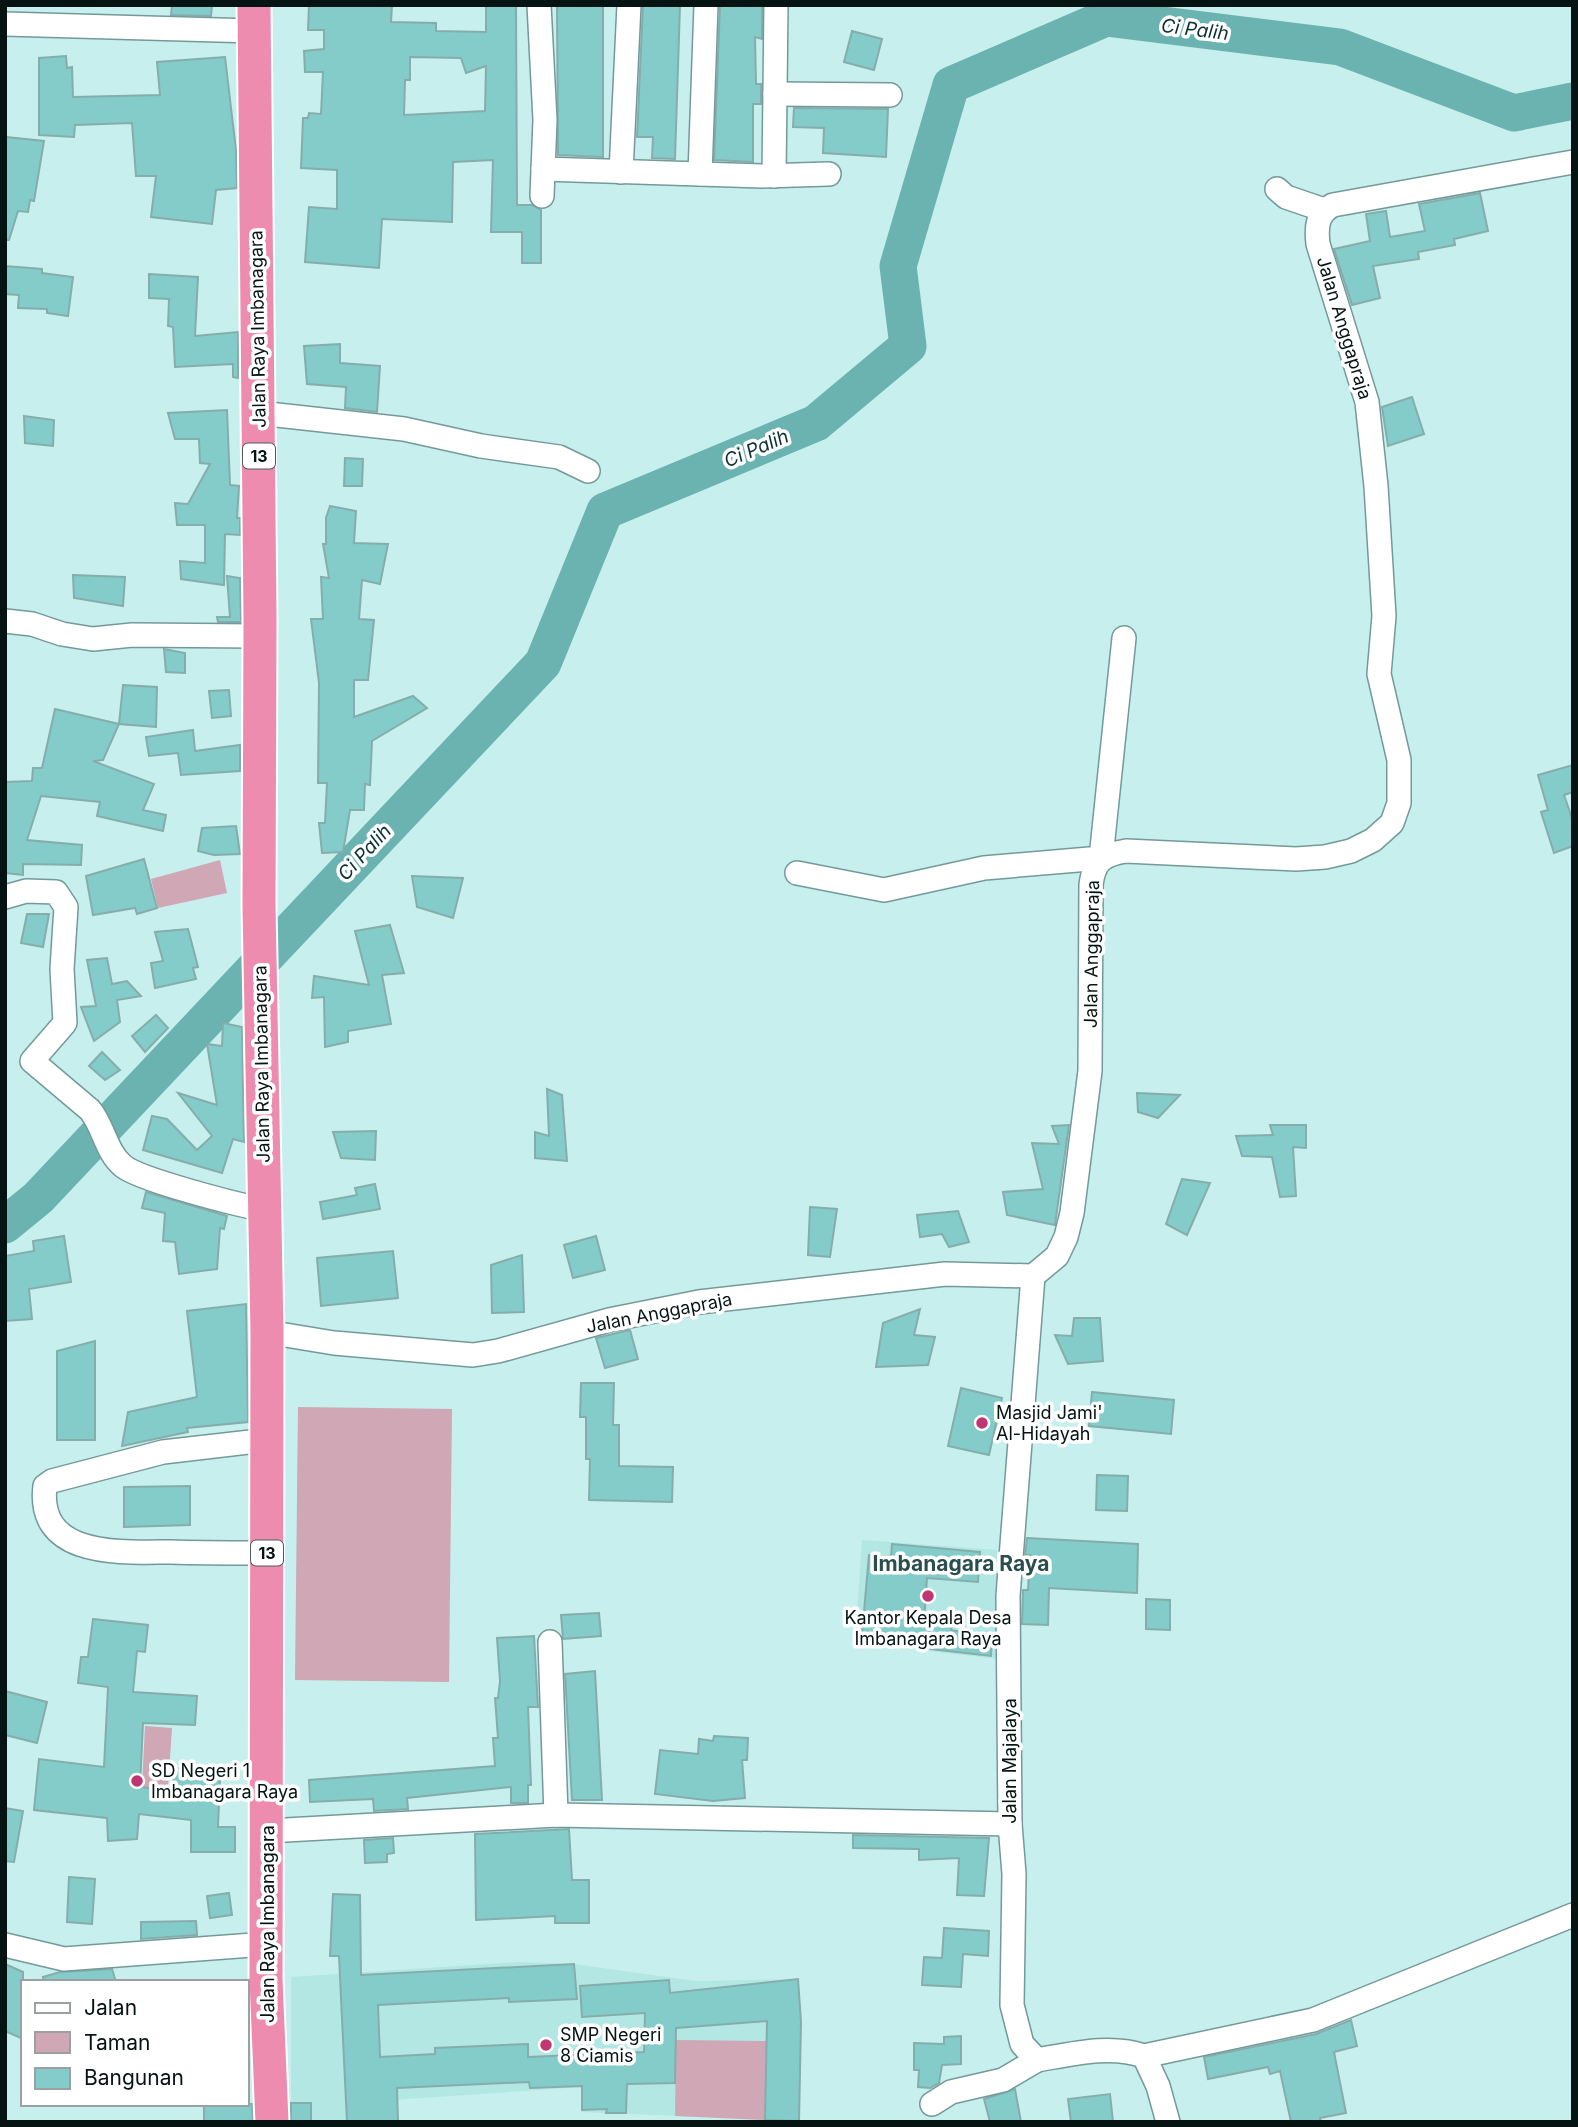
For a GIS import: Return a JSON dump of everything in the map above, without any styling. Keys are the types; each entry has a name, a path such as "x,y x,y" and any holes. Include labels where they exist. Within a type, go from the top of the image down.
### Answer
{"highway":[{"name":"Jalan Raya Imbanagara","path":"254,18 259,413 259,906 267,1332 267,1944 272,2122"}],"street":[{"path":"538,5 545,120 542,196"},
{"path":"621,172 629,5"},
{"path":"700,174 706,5"},
{"path":"774,176 776,5"},
{"path":"5,24 254,18"},
{"path":"775,94 890,94"},
{"path":"1277,189 1286,197 1324,210 1380,196 1573,162"},
{"path":"544,169 774,176 829,174"},
{"name":"Jalan Anggapraja","path":"267,1332 334,1343 472,1355 498,1352 609,1320 699,1302 945,1274 1033,1276 1056,1256 1066,1237 1072,1213 1090,1072 1091,885 1096,865 1101,858 1126,851 1256,858 1325,857 1351,851 1373,840 1392,823 1399,803 1399,760 1379,674 1384,616 1373,449 1367,402 1318,244 1317,232 1324,210"},
{"path":"259,413 404,429 481,446 559,457 588,471"},
{"path":"5,621 32,624 62,634 93,639 132,635 260,636"},
{"path":"797,873 884,890 984,868 1101,858 1124,638"},
{"path":"5,897 26,891 56,892 66,907 62,970 65,1023 32,1061 98,1119 108,1146 123,1166 131,1171 265,1210"},
{"name":"Jalan Majalaya","path":"1033,1276 1008,1596 1010,1824 1014,1874 1012,2004 1022,2044 1037,2060"},
{"path":"267,1440 163,1452 118,1463 52,1481 46,1486 44,1498 48,1521 59,1533 100,1551 267,1553"},
{"path":"550,1642 556,1815"},
{"path":"268,1831 556,1815 1010,1824"},
{"path":"932,2104 951,2092 1003,2080 1037,2060 1126,2049 1144,2056 1313,2020 1573,1915"},
{"path":"5,1945 64,1959 267,1944"},
{"path":"1144,2056 1158,2086 1168,2122"}],"shaded area":[{"name":"Kantor Kepala Desa Imbanagara Raya","path":"862,1540 997,1550 997,1659 855,1642"},
{"name":"SMP Negeri 8 Ciamis","path":"518,1962 574,1964 695,1981 798,1979 801,2022 799,2121 582,2112 581,2087 378,2101 345,2105 347,2122 291,2122 291,1977"}],"green space":[{"path":"220,860 227,893 158,908 151,879"},
{"path":"298,1407 452,1409 449,1682 295,1680"},
{"path":"145,1726 172,1728 168,1788 142,1787"},
{"path":"676,2040 767,2041 765,2120 675,2116"}],"building":[{"path":"172,5 212,5 211,16 171,15"},
{"path":"309,5 392,5 391,22 436,23 436,31 486,32 486,5 516,5 517,205 532,205 541,210 541,263 522,263 522,232 491,232 493,160 453,162 452,222 382,219 379,268 305,262 309,207 337,209 337,170 301,168 303,118 308,118 309,113 321,114 323,72 305,72 304,51 324,49 324,30 308,30","holes":["410,57 461,58 466,73 486,66 485,111 404,115 405,80 410,80"]},
{"path":"557,5 603,5 603,157 558,155"},
{"path":"643,5 680,5 675,159 652,158 653,137 637,137"},
{"path":"720,5 762,5 762,39 755,37 756,84 761,84 761,104 753,104 753,162 714,160"},
{"path":"852,31 882,39 874,70 844,62"},
{"path":"66,56 67,68 72,67 73,97 160,95 157,62 225,57 236,150 237,188 216,190 212,224 151,217 156,176 136,176 132,123 75,125 74,137 39,135 39,58"},
{"path":"794,108 888,109 886,157 823,153 824,128 793,127"},
{"path":"6,137 44,141 34,201 30,200 28,212 18,211 9,240 5,240"},
{"path":"1480,193 1488,231 1454,239 1455,245 1418,252 1419,259 1373,266 1380,298 1352,305 1334,249 1370,241 1366,214 1386,211 1390,237 1425,231 1419,204"},
{"path":"5,266 42,269 42,273 73,277 68,316 47,313 47,309 18,308 19,295 5,294"},
{"path":"149,274 198,277 195,336 238,332 238,378 233,377 233,364 175,367 173,327 168,326 169,299 149,298"},
{"path":"340,344 340,363 380,366 377,412 345,408 346,387 307,384 304,346"},
{"path":"1412,397 1424,434 1388,446 1382,407"},
{"path":"227,410 230,485 239,486 237,518 240,518 240,535 225,534 224,585 181,579 180,561 205,563 205,525 177,525 175,503 188,504 210,464 200,463 199,439 175,439 168,413"},
{"path":"24,416 54,420 53,446 25,443"},
{"path":"345,458 363,459 362,486 344,486"},
{"path":"330,506 356,511 354,543 388,544 380,584 362,580 359,619 374,620 368,680 354,680 354,717 413,696 427,708 372,741 370,785 365,784 364,810 350,810 343,852 322,853 319,823 325,823 327,783 318,783 319,683 311,619 323,619 321,577 329,578 323,544 326,544 326,518"},
{"path":"73,575 125,577 123,606 74,598"},
{"path":"227,576 240,578 241,622 218,622 217,617 230,617"},
{"path":"164,649 185,653 185,673 166,672"},
{"path":"123,685 157,687 156,727 119,724"},
{"path":"229,690 231,716 212,718 209,691"},
{"path":"55,709 119,724 103,760 93,761 154,784 143,810 166,815 163,831 97,816 100,802 41,796 27,840 82,845 81,865 23,864 23,875 5,873 5,782 32,781 33,768 42,768"},
{"path":"193,730 195,751 240,745 240,771 181,775 178,753 149,756 146,737"},
{"path":"1573,765 1573,792 1564,795 1573,821 1573,846 1554,853 1541,812 1548,810 1538,775"},
{"path":"236,826 240,854 214,855 198,851 202,828"},
{"path":"144,859 157,908 137,914 135,908 93,915 86,876"},
{"path":"412,876 463,878 453,918 417,907"},
{"path":"27,914 49,914 43,947 21,943"},
{"path":"390,925 404,973 382,975 391,1024 348,1031 348,1042 325,1047 324,997 312,998 314,976 369,985 355,931"},
{"path":"188,929 198,967 193,968 196,979 155,988 151,963 163,961 155,932"},
{"path":"107,958 112,984 127,981 141,996 117,1000 120,1022 94,1041 81,1007 96,1006 87,960"},
{"path":"156,1015 168,1028 145,1052 132,1036"},
{"path":"223,1023 242,1027 244,1142 233,1139 222,1173 143,1150 152,1116 167,1119 197,1150 212,1136 178,1093 217,1105 207,1044 222,1046"},
{"path":"102,1052 120,1070 105,1080 89,1066"},
{"path":"547,1089 562,1095 567,1161 535,1158 535,1132 549,1136"},
{"path":"1137,1093 1180,1095 1158,1118 1138,1112"},
{"path":"1069,1125 1055,1225 1007,1215 1003,1192 1043,1189 1032,1143 1059,1144 1052,1126"},
{"path":"1270,1125 1306,1125 1306,1148 1293,1147 1296,1196 1280,1197 1272,1157 1242,1156 1236,1136 1273,1135"},
{"path":"376,1131 375,1160 341,1158 333,1132"},
{"path":"1182,1179 1210,1183 1187,1235 1166,1224"},
{"path":"375,1184 380,1209 323,1219 320,1202 357,1195 355,1188"},
{"path":"146,1192 227,1216 224,1229 220,1228 217,1269 179,1274 175,1242 163,1241 165,1213 142,1208"},
{"path":"810,1207 837,1209 830,1257 808,1255"},
{"path":"958,1211 969,1242 949,1247 942,1234 920,1237 917,1215"},
{"path":"64,1236 71,1282 29,1289 32,1319 5,1321 5,1256 34,1251 33,1241"},
{"path":"596,1236 605,1270 573,1278 564,1245"},
{"path":"393,1251 398,1298 321,1306 317,1258"},
{"path":"522,1255 524,1312 492,1313 491,1265"},
{"path":"246,1304 248,1422 187,1428 188,1432 122,1446 128,1412 197,1397 187,1311"},
{"path":"920,1309 914,1335 935,1337 928,1365 876,1367 883,1323"},
{"path":"1074,1318 1100,1318 1103,1361 1068,1364 1055,1335 1072,1336"},
{"path":"630,1330 638,1359 605,1368 596,1338"},
{"path":"95,1341 95,1440 57,1440 57,1351"},
{"path":"581,1383 614,1383 613,1425 619,1425 619,1466 673,1467 672,1502 589,1500 590,1459 586,1459 586,1417 580,1417"},
{"name":"Masjid Jami' Al-Hidayah","path":"961,1388 1002,1398 989,1455 948,1446"},
{"path":"1092,1392 1174,1400 1171,1434 1089,1426"},
{"path":"1097,1475 1128,1476 1127,1511 1096,1510"},
{"path":"190,1486 190,1525 124,1527 124,1487"},
{"path":"1027,1538 1138,1544 1137,1593 1049,1588 1048,1625 1022,1624 1023,1590 1028,1590 1030,1555 1025,1555"},
{"path":"892,1544 980,1552 978,1582 927,1578 924,1621 952,1624 951,1630 992,1637 991,1656 913,1647 914,1639 862,1634 869,1555 891,1557"},
{"path":"1146,1599 1170,1600 1170,1630 1146,1629"},
{"path":"599,1613 601,1636 563,1639 561,1615"},
{"path":"93,1619 148,1625 145,1652 137,1651 133,1692 197,1696 195,1725 143,1723 140,1787 172,1791 174,1768 216,1770 216,1778 220,1778 218,1827 235,1827 235,1852 191,1852 191,1820 139,1814 137,1839 108,1841 107,1818 34,1810 39,1759 104,1767 108,1687 78,1683 81,1657 88,1657"},
{"path":"534,1636 538,1707 528,1707 531,1785 528,1785 528,1803 511,1803 511,1787 407,1798 408,1809 374,1811 373,1799 310,1802 309,1780 495,1766 493,1738 498,1738 495,1698 498,1698 500,1681 497,1638"},
{"path":"595,1671 602,1800 572,1800 565,1674"},
{"path":"5,1691 47,1702 37,1743 5,1735"},
{"path":"714,1736 748,1738 747,1760 742,1760 745,1798 713,1801 655,1794 660,1750 698,1754 699,1739 713,1741"},
{"path":"5,1808 23,1811 14,1862 5,1861"},
{"path":"569,1829 572,1880 589,1880 589,1923 555,1923 555,1916 476,1920 475,1834"},
{"path":"853,1835 989,1838 984,1896 957,1895 959,1858 919,1860 919,1849 853,1848"},
{"path":"393,1838 394,1853 387,1854 387,1862 365,1863 364,1840"},
{"path":"69,1877 95,1879 92,1924 67,1922"},
{"path":"229,1893 232,1915 210,1918 207,1896"},
{"path":"333,1894 360,1895 361,1975 574,1964 577,1999 509,2002 509,1998 378,2005 380,2057 435,2054 435,2048 528,2044 528,2057 644,2052 645,2013 582,2017 580,1986 669,1980 670,1993 798,1979 801,2022 799,2121 765,2120 767,2021 676,2028 675,2083 627,2084 626,2113 606,2113 607,2109 582,2110 582,2086 530,2088 529,2082 397,2088 398,2122 347,2122 339,1956 330,1956"},
{"path":"196,1921 197,1935 141,1939 141,1922"},
{"path":"944,1928 989,1931 988,1956 963,1954 961,1987 922,1985 924,1957 942,1958"},
{"path":"5,1964 23,1972 23,1980 21,2038 5,2031"},
{"path":"112,1969 115,1980 44,1980 43,1977 60,1972"},
{"path":"1351,2020 1357,2046 1334,2052 1346,2113 1320,2118 1321,2122 1291,2122 1280,2071 1270,2074 1268,2067 1208,2079 1204,2057 1316,2034"},
{"path":"961,2036 961,2064 942,2065 939,2083 930,2088 918,2087 919,2070 914,2070 914,2043 944,2044 944,2037"},
{"path":"1015,2089 1021,2122 990,2122 984,2099"},
{"path":"1110,2094 1113,2122 1071,2122 1068,2099"},
{"path":"291,2103 311,2103 311,2122 291,2122"},
{"path":"252,2104 253,2122 204,2122 204,2106"}],"waterway":[{"name":"Ci Palih","path":"5,1225 38,1198 543,663 605,511 816,423 908,346 898,266 951,85 1106,18 1340,47 1514,113 1573,101"}],"place":[{"name":"Masjid Jami' Al-Hidayah","path":"982,1423"},
{"name":"Kantor Kepala Desa Imbanagara Raya","path":"928,1596"},
{"name":"SD Negeri 1 Imbanagara Raya","path":"137,1781"},
{"name":"SMP Negeri 8 Ciamis","path":"546,2045"}],"district":[{"name":"Imbanagara Raya","path":"961,1564"}]}
